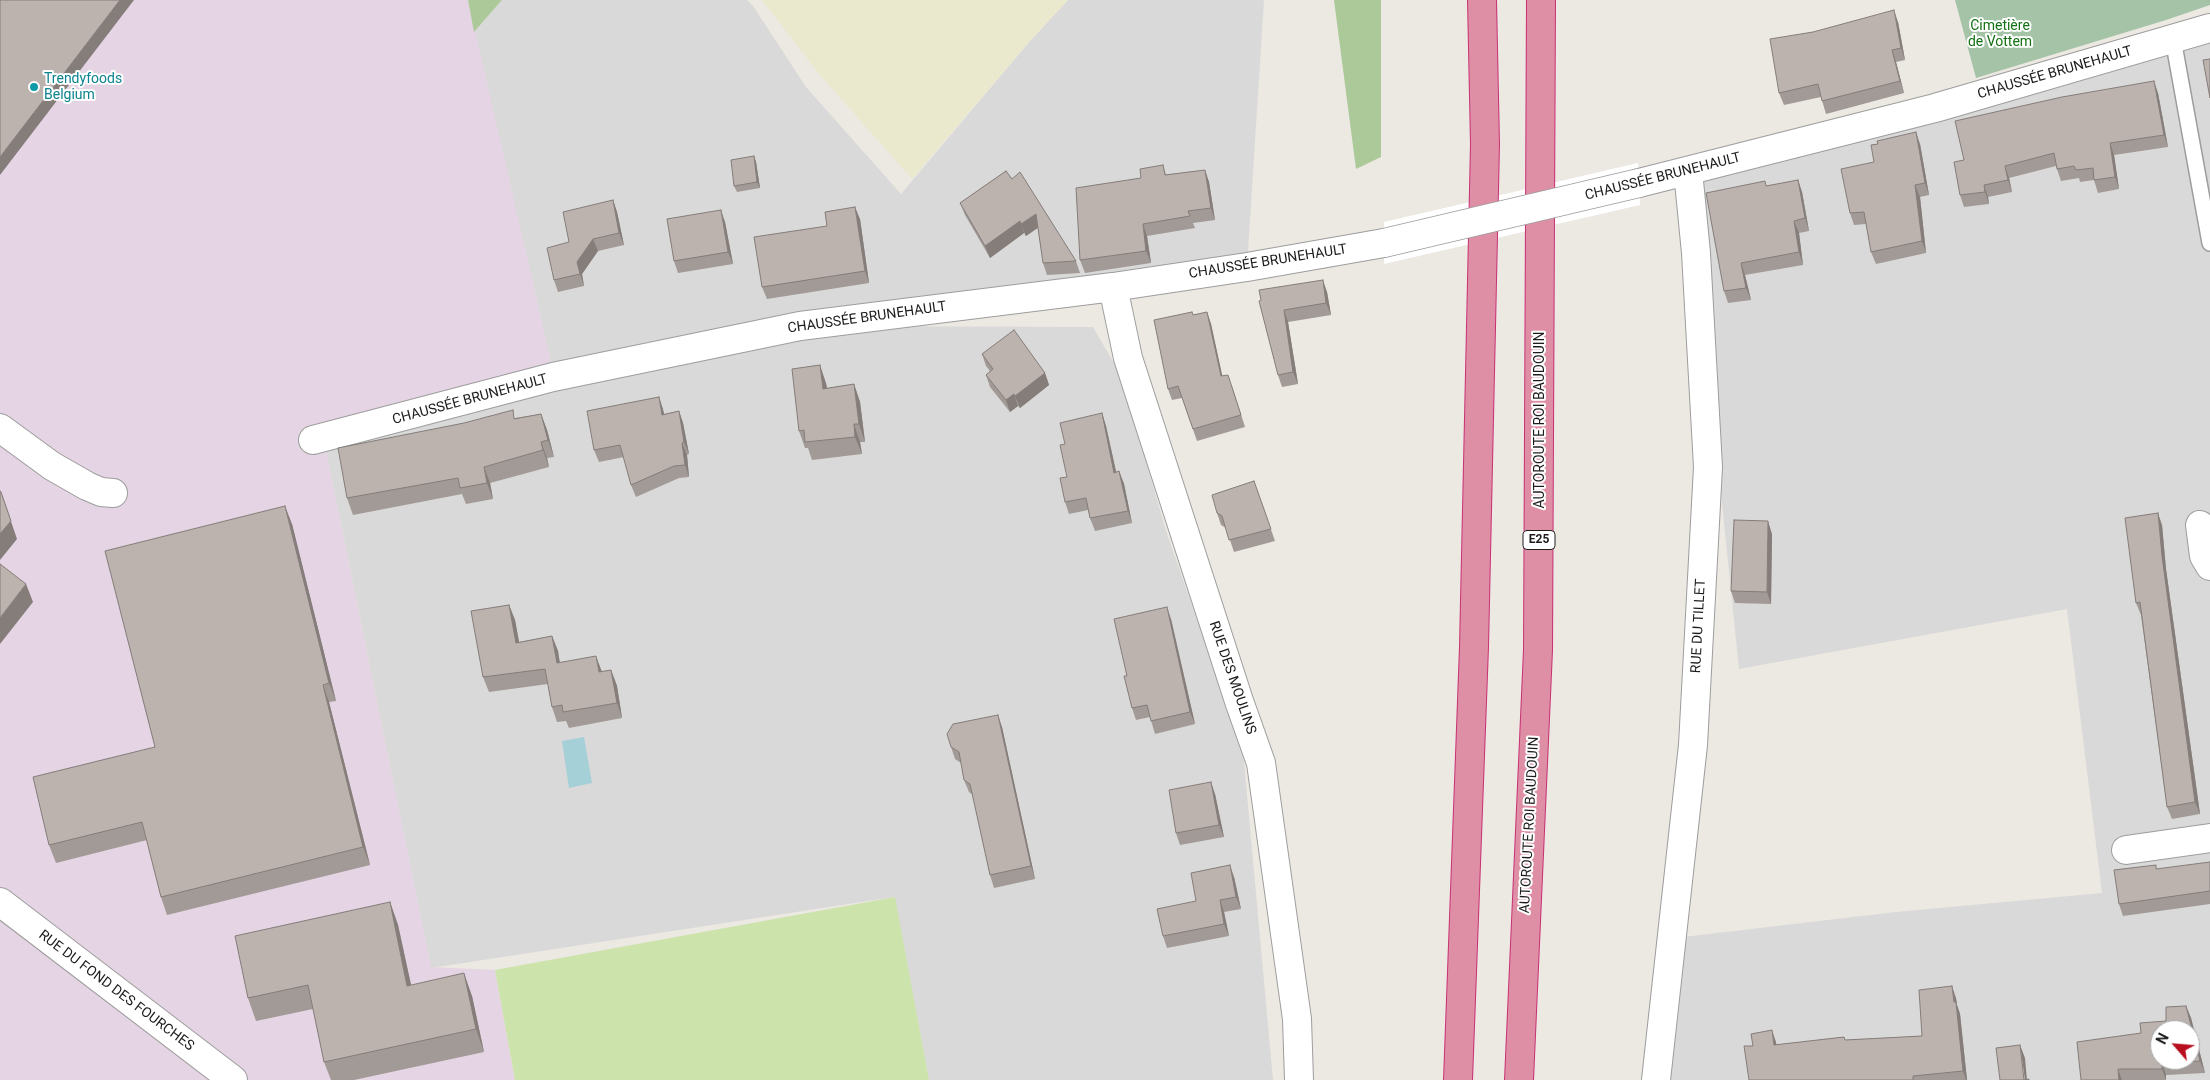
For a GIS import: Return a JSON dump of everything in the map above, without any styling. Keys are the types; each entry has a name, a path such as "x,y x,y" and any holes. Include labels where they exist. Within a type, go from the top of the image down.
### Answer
{"highway":[{"path":"1458,1080 1475,637 1484,144 1482,0"},
{"name":"AUTOROUTE ROI BAUDOUIN","path":"1518,1080 1538,650 1541,0"}],"street":[{"name":"CHAUSSÉE BRUNEHAULT","path":"314,440 552,377 800,326 1113,287 1247,267 1384,243 1688,171 1934,108 2210,28"},
{"name":"RUE DU TILLET","path":"1656,1080 1693,745 1708,467 1696,253 1688,171"},
{"name":"RUE DES MOULINS","path":"1113,287 1128,358 1239,701 1261,763 1298,1019 1299,1080"},
{"path":"0,428 52,466 87,486 101,492 114,493"},
{"path":"2200,524 2204,556 2210,566"},
{"path":"2126,850 2210,838"},
{"name":"RUE DU FOND DES FOURCHES","path":"0,902 232,1080"}],"lane":[{"path":"2173,39 2210,243"}],"shaded area":[{"path":"0,0 468,0 552,366 326,451 431,967 495,970 515,1080 0,1080"},
{"path":"502,0 747,0 753,6 806,87 901,194 1030,41 1068,0 1264,0 1247,267 806,326 1093,327 1122,377 1166,531 1243,751 1273,1080 929,1080 894,897 431,968 326,451 552,366 474,32"},
{"path":"2210,35 2210,1080 1665,1080 1675,938 1896,912 2102,893 2067,609 1739,669 1688,171"}],"green space":[{"path":"468,0 502,0 474,32"},
{"path":"762,0 1068,0 1030,41 912,179 820,75"},
{"path":"1334,0 1381,0 1381,157 1356,169"},
{"name":"Cimetière de Vottem","path":"1955,0 2210,0 2210,5 1976,78"},
{"path":"895,897 929,1080 515,1080 495,970"}],"water":[{"path":"584,737 592,783 569,788 562,741"}],"pier":[{"path":"1638,163 1640,205 1384,264 1384,222"}],"building":[{"name":"Trendyfoods Belgium","path":"0,0 120,0 0,157"},
{"path":"1894,10 1901,48 1892,50 1900,81 1822,101 1818,84 1779,93 1770,39 1813,32"},
{"path":"2210,59 2210,98 2203,60"},
{"path":"2154,81 2164,135 2110,143 2115,177 2094,180 2093,168 2076,170 2074,166 2057,169 2054,153 2005,166 2008,180 1984,185 1985,192 1960,195 1954,162 1964,160 1955,121 2062,97"},
{"path":"1916,132 1925,183 1915,185 1922,241 1871,252 1864,212 1850,213 1841,169 1874,162 1871,145 1878,144 1877,141"},
{"path":"754,156 757,182 734,186 731,160"},
{"path":"1163,165 1165,175 1205,170 1211,208 1188,211 1190,216 1143,224 1146,251 1080,260 1076,188 1141,178 1140,169"},
{"path":"1006,171 1012,179 1020,172 1076,261 1043,263 1036,214 1021,224 1020,221 985,246 960,203"},
{"path":"1798,180 1805,218 1794,221 1799,252 1741,263 1746,288 1724,291 1706,193 1765,181 1766,186"},
{"path":"613,200 619,233 593,239 577,262 580,274 554,280 547,248 569,242 563,212"},
{"path":"855,207 865,271 762,287 754,237 827,226 825,212"},
{"path":"721,210 728,252 674,261 667,219"},
{"path":"1323,280 1326,303 1284,310 1293,372 1278,375 1259,301 1261,300 1259,290"},
{"path":"1192,312 1193,315 1207,312 1221,376 1228,375 1241,415 1193,429 1178,386 1168,389 1154,320"},
{"path":"1014,330 1045,373 1015,396 1014,394 1006,400 986,375 993,369 982,354"},
{"path":"820,365 823,389 854,384 859,424 854,424 855,437 805,442 804,430 799,431 792,369"},
{"path":"659,397 662,415 679,411 684,442 682,443 685,465 674,466 631,485 620,445 594,450 587,411"},
{"path":"513,410 514,419 541,414 548,440 541,442 543,450 484,467 487,483 460,488 458,478 347,498 338,448 464,423"},
{"path":"1102,413 1114,473 1119,471 1128,511 1090,518 1086,498 1065,502 1060,478 1067,477 1060,445 1065,444 1060,423"},
{"path":"1254,481 1271,529 1229,540 1222,516 1217,513 1212,495"},
{"path":"0,491 11,521 0,534"},
{"path":"285,506 329,683 323,685 363,847 161,897 142,822 49,845 33,777 155,747 105,551"},
{"path":"2158,513 2195,802 2167,807 2140,602 2136,603 2125,518"},
{"path":"1734,520 1768,521 1767,592 1731,591"},
{"path":"0,564 26,584 0,618"},
{"path":"509,605 516,643 552,636 557,663 596,656 599,672 611,670 617,703 563,712 562,705 552,707 545,669 483,677 471,611"},
{"path":"1167,607 1190,712 1151,721 1147,705 1132,708 1114,619"},
{"path":"998,715 1031,866 990,875 970,784 964,780 959,752 951,747 947,734 953,724"},
{"path":"1211,782 1219,825 1176,833 1169,790"},
{"path":"2210,862 2210,891 2119,904 2114,870 2156,865 2156,869"},
{"path":"1230,865 1236,897 1220,900 1224,924 1163,936 1157,909 1196,901 1191,873"},
{"path":"390,902 407,986 464,973 476,1029 324,1062 308,985 248,998 235,936"},
{"path":"1952,986 1954,1002 1956,1002 1963,1071 1913,1076 1913,1080 1749,1080 1744,1046 1753,1046 1751,1034 1772,1030 1774,1045 1844,1037 1845,1040 1922,1036 1919,990"},
{"path":"2186,1006 2190,1020 2166,1020 2166,1007"},
{"path":"2150,1022 2150,1069 2118,1069 2119,1080 2081,1080 2077,1042 2141,1033 2140,1023"},
{"path":"2020,1045 2024,1080 2000,1080 1996,1048"}],"place":[{"name":"Trendyfoods Belgium","path":"34,87"}]}
